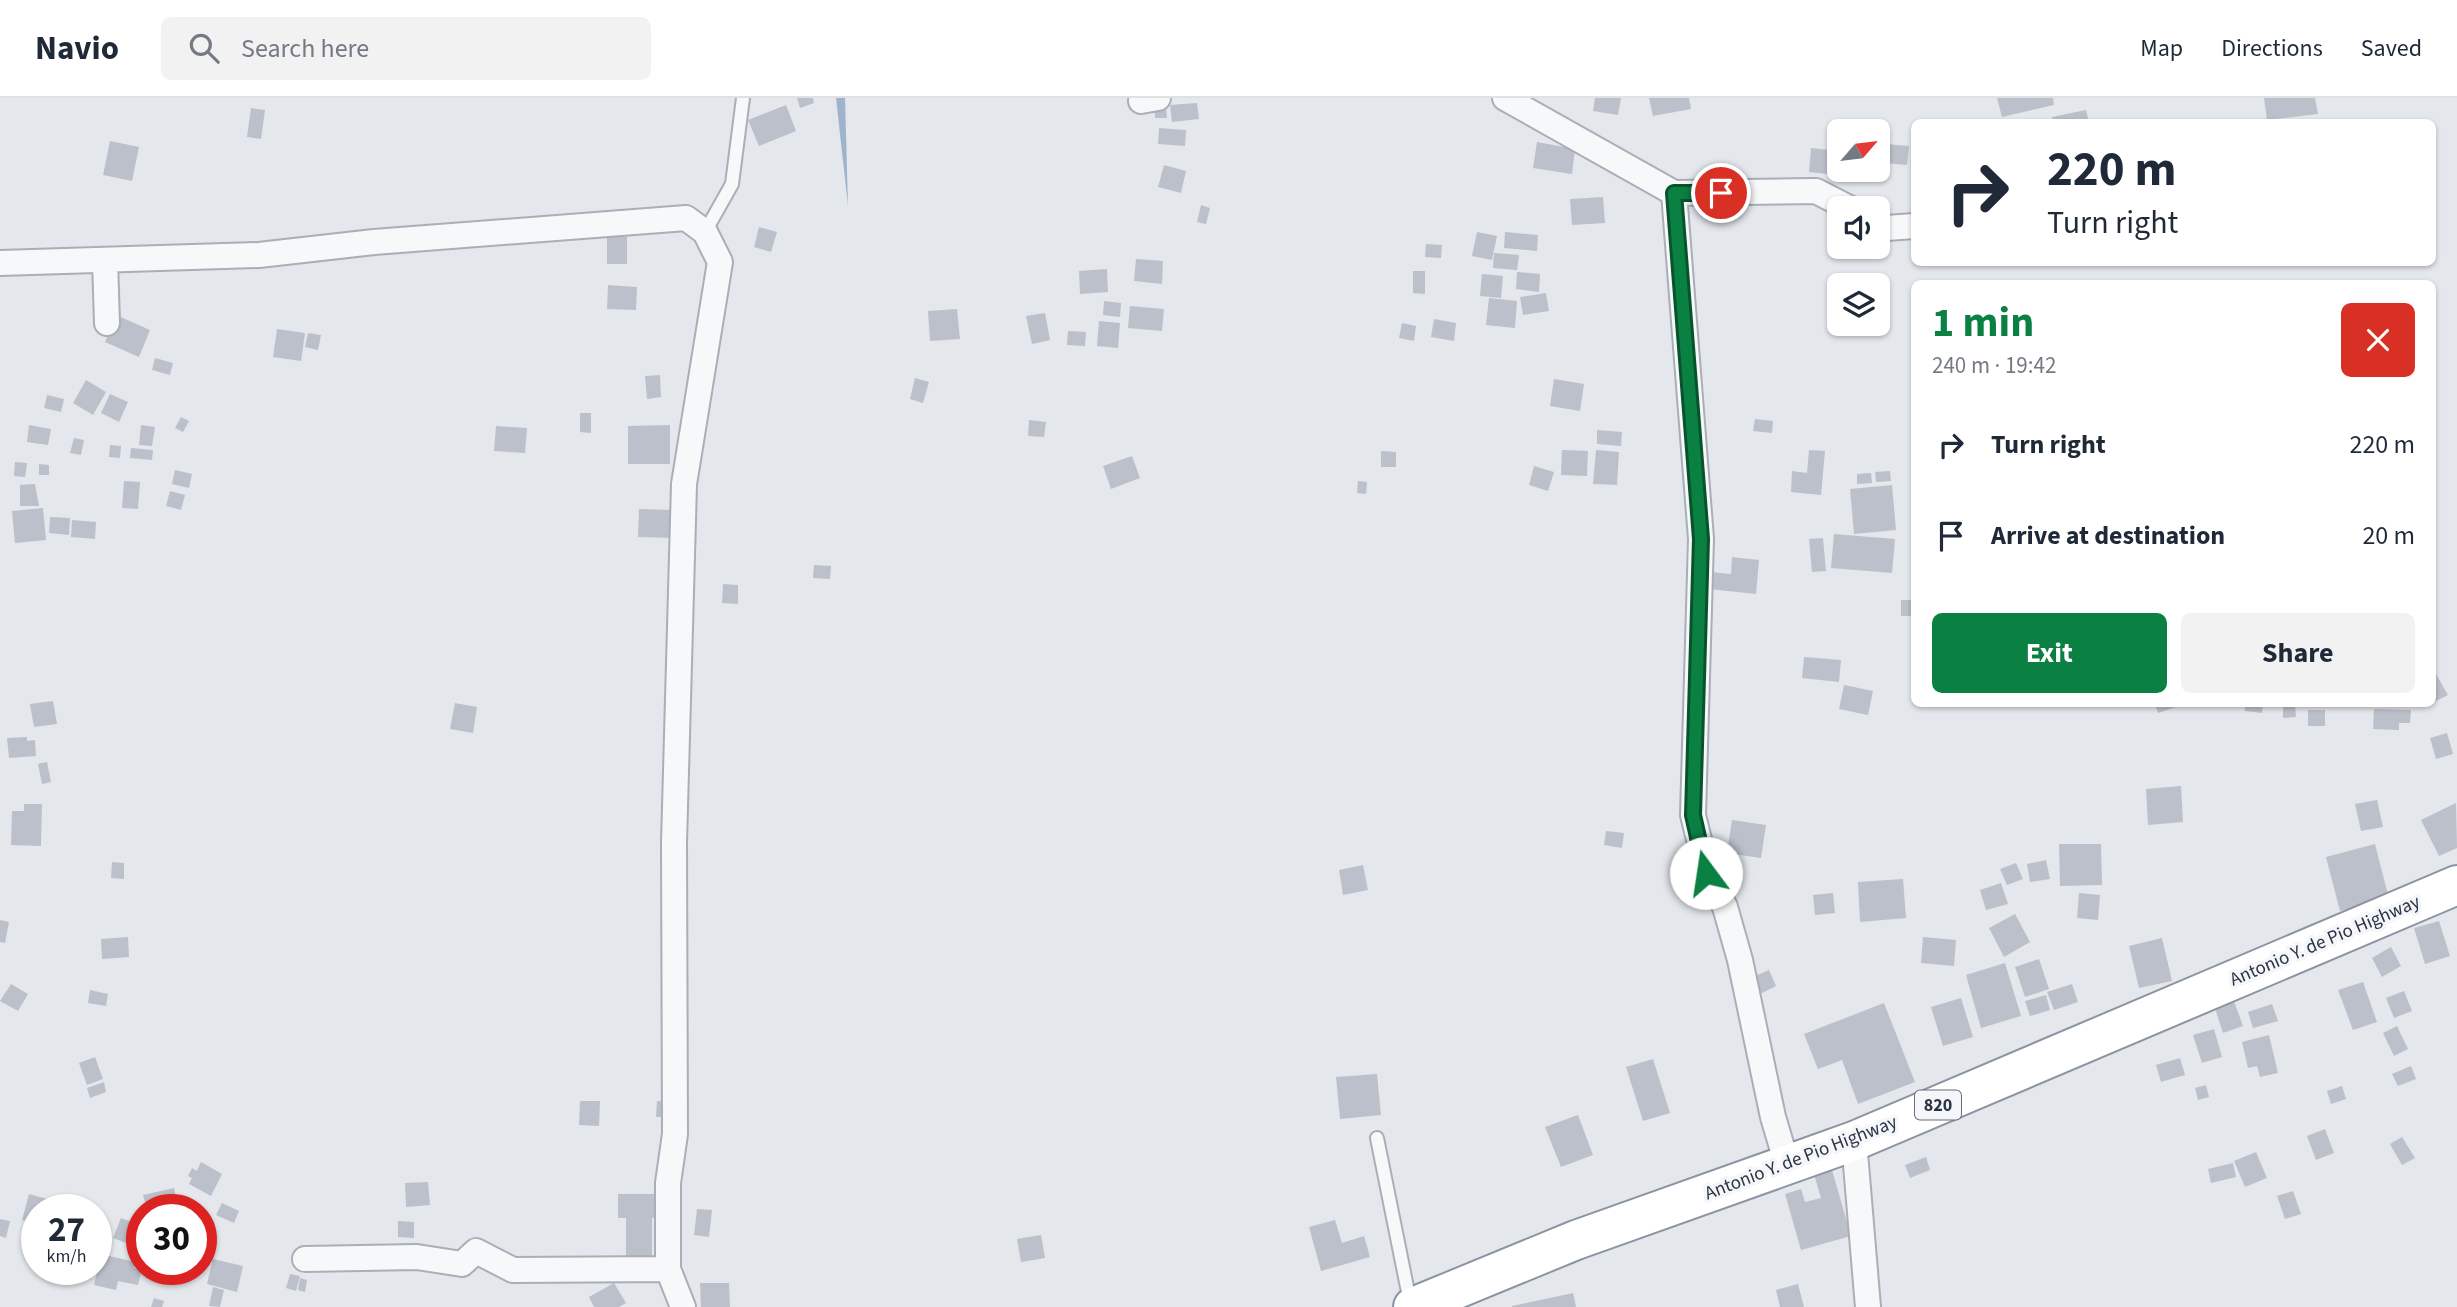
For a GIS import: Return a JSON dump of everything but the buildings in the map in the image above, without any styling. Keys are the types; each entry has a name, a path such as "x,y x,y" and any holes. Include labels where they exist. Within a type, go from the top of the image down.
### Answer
{"highway":[{"name":"Antonio Y. de Pio Highway","path":"1412,1307 1466,1292 1576,1240 1854,1141 2457,885"}],"street":[{"path":"1505,98 1674,193 1816,191 1827,197"},
{"path":"1674,193 1701,539 1693,815 1706,873 1725,907 1740,960 1773,1117 1787,1164"},
{"path":"0,263 259,255 374,242 686,218 705,232 720,262 684,484 674,843 675,1134 668,1183 668,1269 683,1307"},
{"path":"1890,228 1911,226"},
{"path":"104,260 107,323"},
{"path":"1854,1141 1868,1307"},
{"path":"305,1259 417,1257 462,1264 476,1251 513,1270 668,1269"}],"lane":[{"path":"705,232 732,184 743,98"},
{"path":"1377,1138 1412,1307"}],"water":[{"path":"836,98 845,98 848,206"}],"route":[{"path":"1706,873 1693,815 1701,539 1674,193 1721,193"}]}
